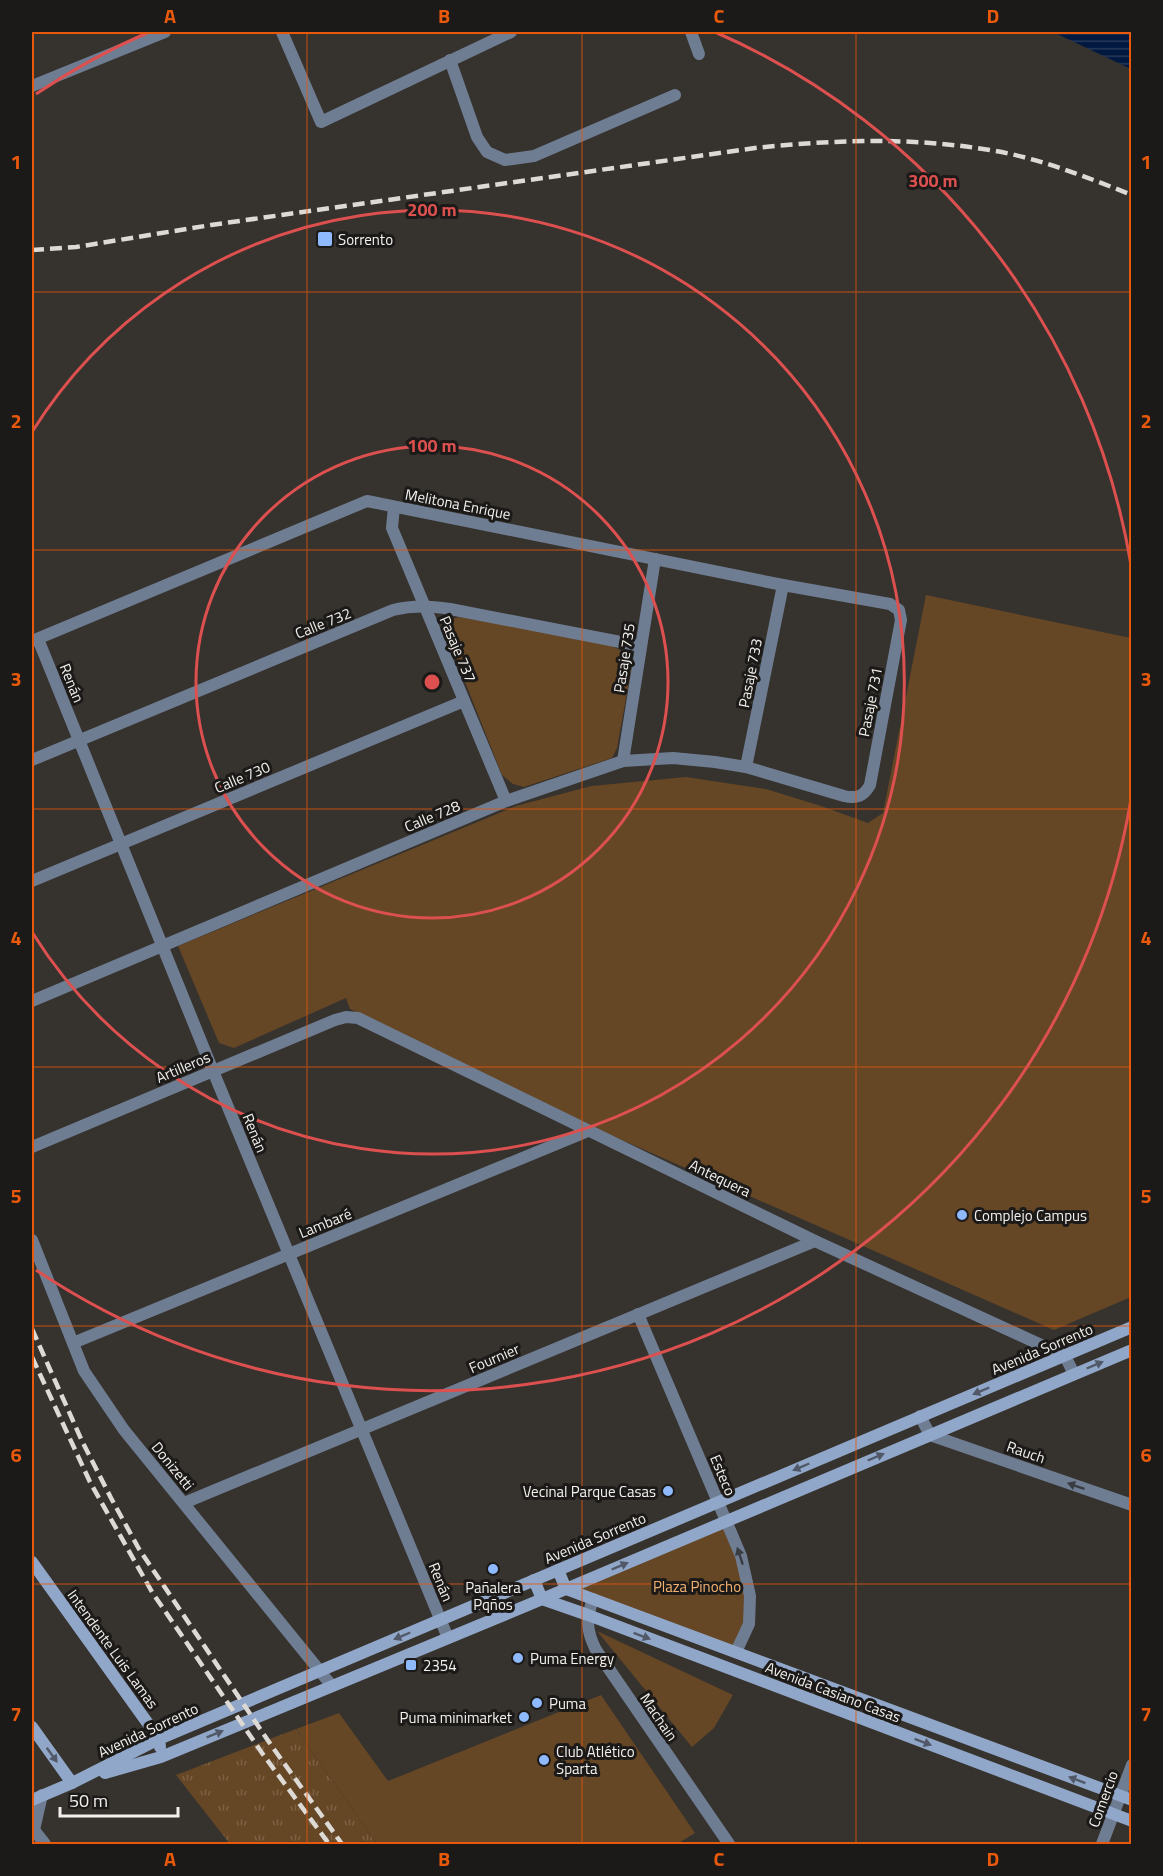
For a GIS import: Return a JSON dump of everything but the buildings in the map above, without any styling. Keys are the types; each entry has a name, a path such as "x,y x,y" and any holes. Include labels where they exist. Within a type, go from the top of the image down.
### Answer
{"main road":[{"name":"Avenida Sorrento","path":"37,1797 72,1783 159,1740 1131,1327"},
{"name":"Avenida Sorrento","path":"72,1783 161,1757 1131,1350"},
{"name":"Intendente Luis Lamas","path":"32,1562 159,1740 161,1757"},
{"path":"558,1570 566,1589"},
{"path":"534,1580 542,1599"},
{"name":"Avenida Casiano Casas","path":"566,1589 1126,1798"},
{"name":"Avenida Casiano Casas","path":"542,1599 1131,1821"},
{"path":"32,1727 72,1783"}],"street":[{"path":"32,86 165,32"},
{"path":"282,32 321,122 511,32"},
{"path":"691,32 699,54"},
{"path":"450,60 477,137 487,152 505,160 534,156 675,95"},
{"name":"Melitona Enrique","path":"35,640 367,501 783,585 890,604 898,610"},
{"name":"Pasaje 737","path":"394,507 392,528 506,801"},
{"name":"Pasaje 735","path":"623,761 656,559"},
{"name":"Pasaje 733","path":"746,767 783,585"},
{"name":"Calle 732","path":"32,760 393,610 423,605 641,646"},
{"name":"Pasaje 731","path":"861,796 870,785 901,621 898,610"},
{"name":"Renán","path":"35,640 79,740 213,1071 448,1638"},
{"name":"Calle 730","path":"32,881 464,701"},
{"name":"Calle 728","path":"32,1001 506,801 623,761 673,758 746,767 844,796 853,798 861,796"},
{"name":"Artilleros","path":"33,1143 346,1017"},
{"name":"Antequera","path":"346,1017 358,1018 815,1241 1065,1356"},
{"name":"Lambaré","path":"73,1343 588,1131"},
{"name":"Donizetti","path":"32,1240 84,1371 124,1430 332,1686"},
{"name":"Fournier","path":"184,1503 815,1241"},
{"name":"Esteco","path":"638,1314 741,1556 750,1596 749,1623 736,1652"},
{"path":"1065,1356 1074,1374"},
{"path":"920,1416 930,1435"},
{"name":"Rauch","path":"930,1435 1131,1505"},
{"name":"Machain","path":"593,1599 588,1615 589,1636 596,1650 729,1845"},
{"name":"Comercio","path":"1102,1845 1113,1814 1126,1798 1131,1765"},
{"path":"37,1797 33,1831 45,1845"}],"green space":[{"path":"926,595 1131,638 1131,1297 1054,1330 606,1133 350,1009 346,998 234,1048 219,1043 178,946 516,806 591,786 686,777 766,789 868,823 883,813"},
{"path":"459,617 605,643 623,653 631,671 617,748 612,758 524,787 513,784 502,775 448,637 449,622"},
{"name":"Plaza Pinocho","path":"726,1521 750,1596 736,1652 566,1589"},
{"path":"597,1631 733,1695 714,1728 692,1747"},
{"name":"Club Atlético Sparta","path":"601,1695 695,1833 677,1844 377,1844 296,1729 339,1713 388,1781"},
{"path":"296,1729 377,1844 230,1844 176,1775"}],"water":[{"path":"1053,32 1131,32 1131,69"}],"railway":[{"path":"32,250 76,247 211,225 755,148 812,143 898,141 954,145 1002,152 1059,168 1132,195"},
{"path":"32,1329 82,1441 139,1549 271,1745 342,1844"},
{"path":"32,1357 90,1482 152,1592 262,1753 329,1844"}],"place":[{"name":"Sorrento","path":"325,239"},
{"name":"Complejo Campus","path":"962,1215"},
{"name":"Vecinal Parque Casas","path":"668,1491"},
{"name":"Pañalera Pqños","path":"493,1569"},
{"name":"Puma Energy","path":"518,1658"},
{"name":"2354","path":"411,1665"},
{"name":"Puma","path":"537,1703"},
{"name":"Puma minimarket","path":"524,1717"},
{"name":"Club Atlético Sparta","path":"544,1760"}]}
